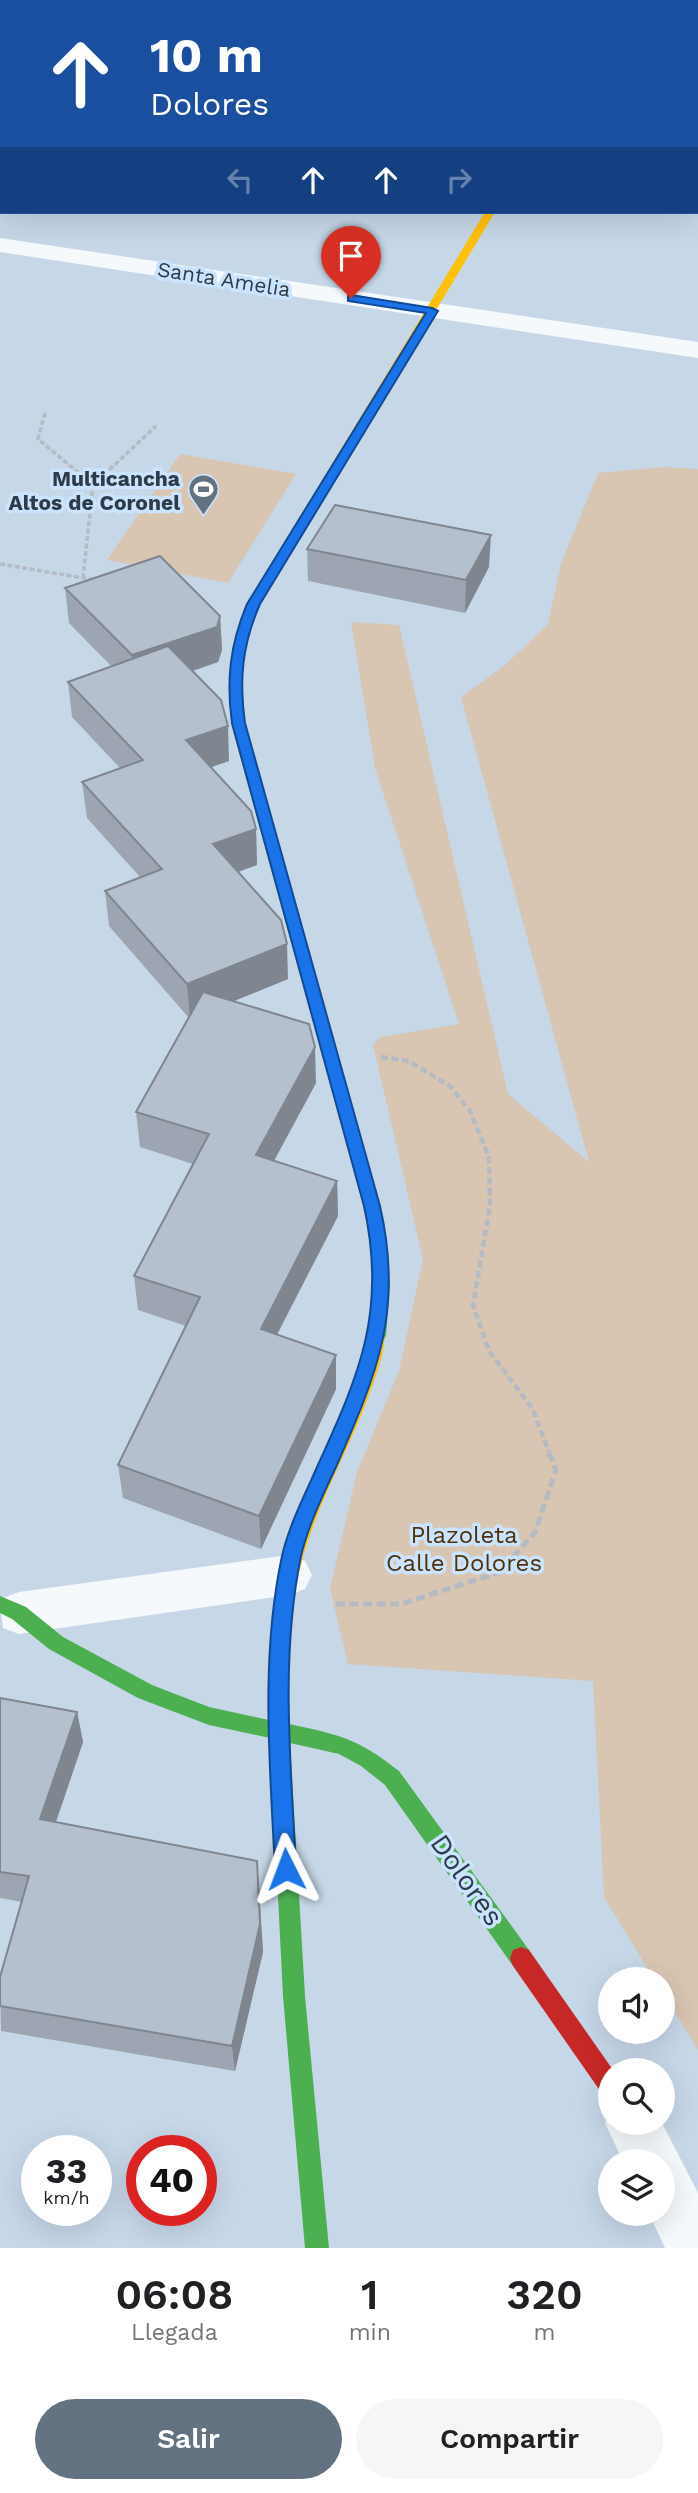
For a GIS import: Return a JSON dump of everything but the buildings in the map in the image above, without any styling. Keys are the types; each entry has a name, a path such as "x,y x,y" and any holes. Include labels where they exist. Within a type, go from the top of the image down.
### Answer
{"street":[{"path":"317,2248 306,2160 292,1997 279,1731 286,1589 293,1552 310,1505 359,1394 372,1354 381,1314 382,1274 379,1239 238,723 234,692 235,660 253,604 489,214"},
{"name":"Santa Amelia","path":"0,245 698,350"},
{"name":"Dolores","path":"10,1608 286,1589"},
{"name":"Dolores","path":"10,1608 88,1663 145,1692 209,1716 311,1735 343,1745 368,1759 392,1778 598,2068"},
{"path":"675,2206 695,2248"}],"path":[{"path":"45,412 38,439 93,485"},
{"path":"83,578 93,485 156,426"},
{"path":"0,564 96,580"},
{"path":"286,1589 401,1604 500,1572 535,1532 556,1470 532,1408 489,1351 473,1305 491,1206 489,1157 470,1111 451,1087 409,1061 328,1049"}],"green space":[{"name":"Multicancha Altos de Coronel","path":"180,454 296,474 228,583 107,560"},
{"name":"Plazoleta Calle Dolores","path":"664,467 698,469 698,2050 675,2013 675,1967 647,1967 604,1897 593,1681 348,1664 330,1589 357,1472 399,1371 423,1259 373,1045 380,1037 459,1024 375,768 351,622 399,625 508,1094 589,1162 461,697 504,666 548,624 561,564 598,473"}],"traffic: fast":[{"path":"240,644 236,677 238,723 375,1219 382,1285 377,1336"},
{"path":"0,1604 19,1613 56,1643 145,1692 209,1716 343,1745 368,1759 392,1778 521,1958"},
{"path":"278,1668 280,1754 294,1996 317,2248"}],"traffic: slow":[{"path":"240,644 253,604 489,214"},
{"path":"278,1668 282,1613 298,1543 355,1409 377,1336"}],"traffic: jam":[{"path":"521,1958 598,2068"}],"place":[{"name":"Multicancha Altos de Coronel","path":"203,517"}],"route":[{"path":"286,1869 279,1731 279,1653 283,1603 293,1552 310,1505 359,1394 372,1354 381,1314 382,1274 379,1239 372,1206 238,723 234,692 235,660 253,604 432,311 351,298"}]}
